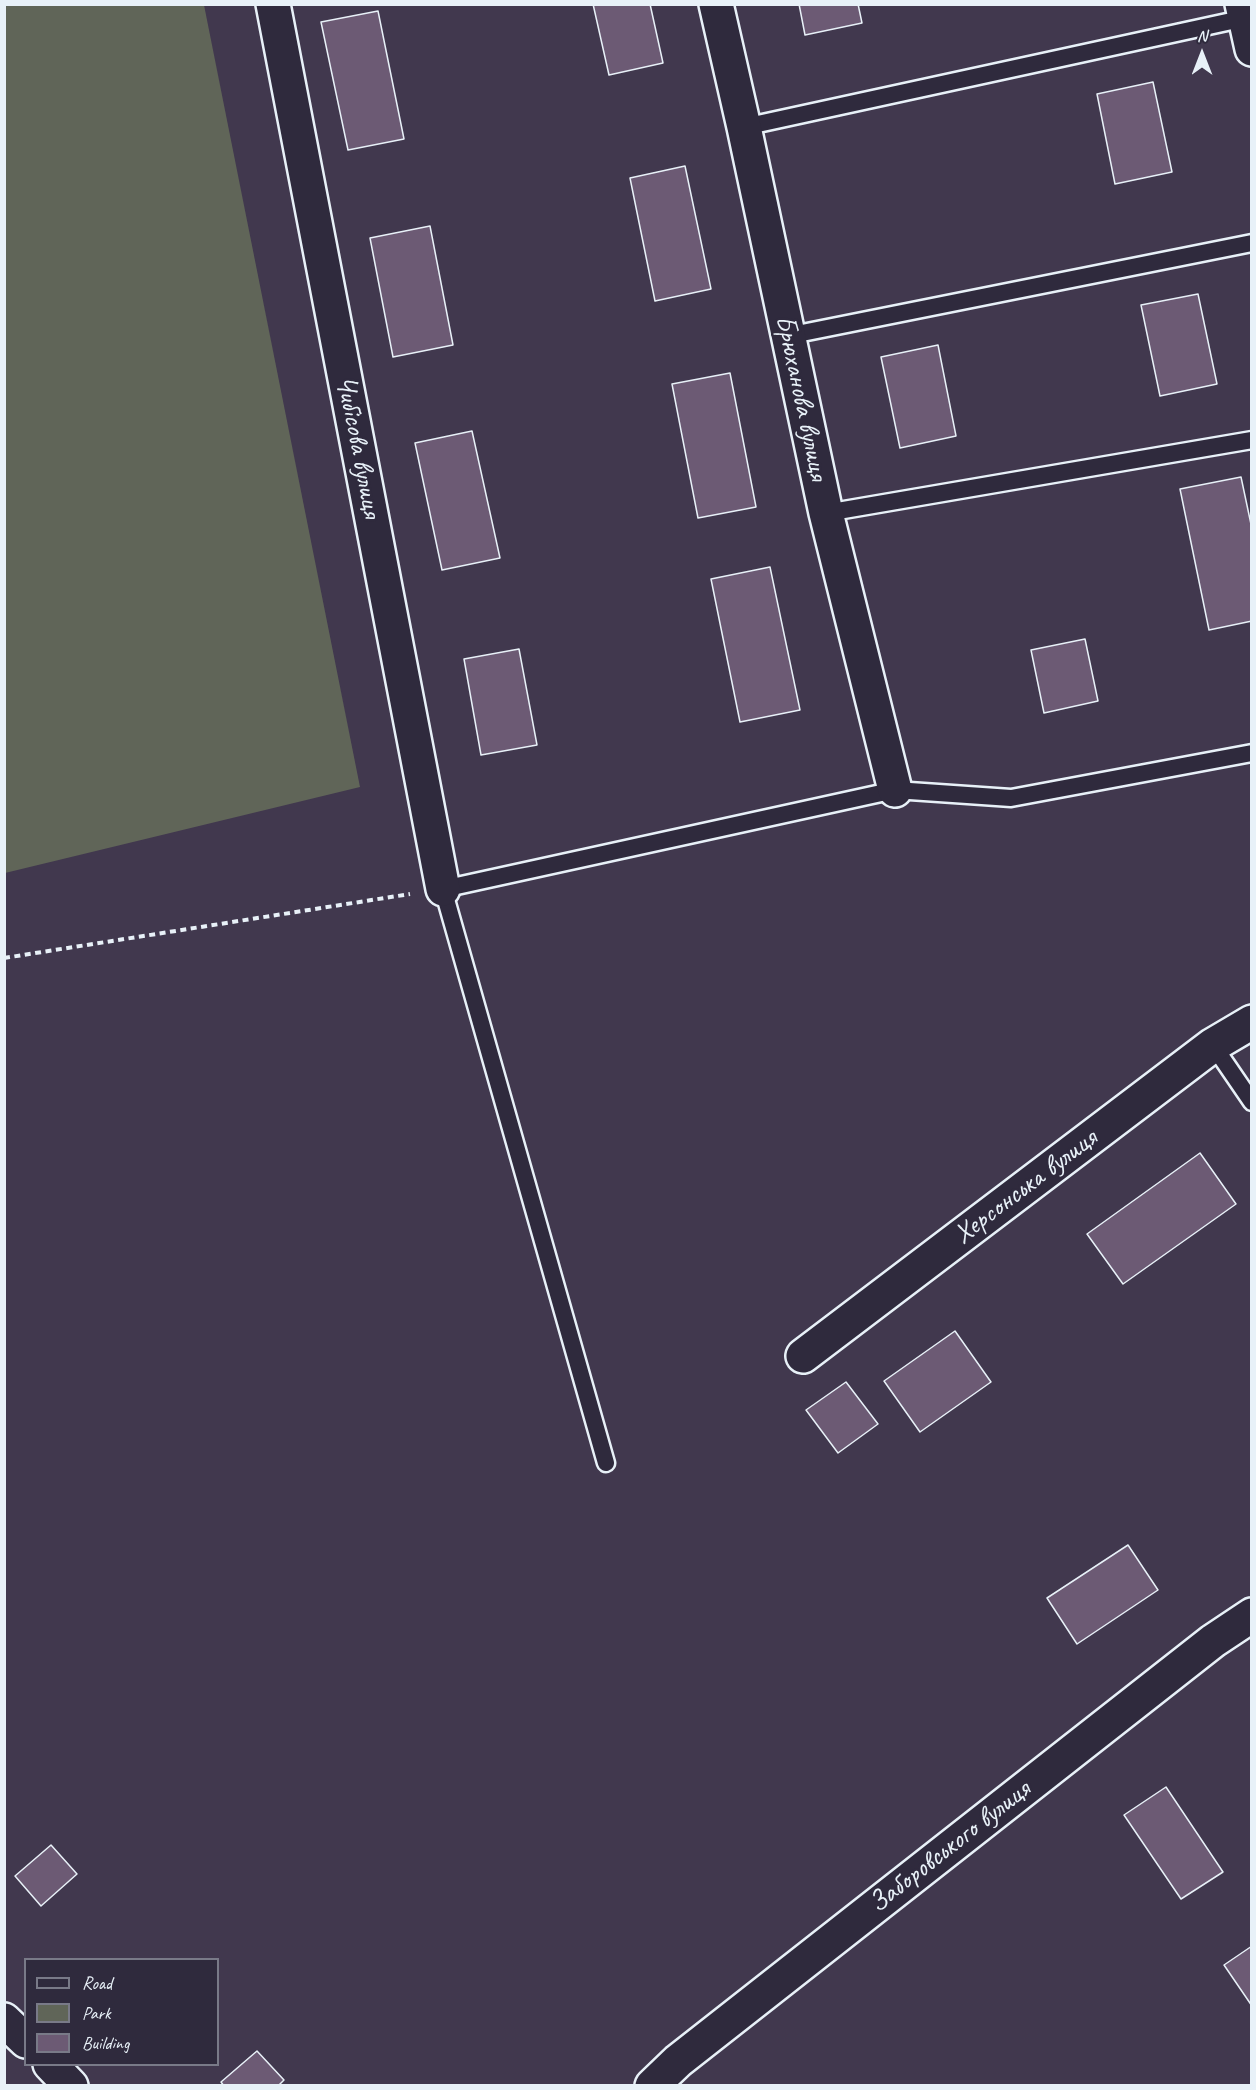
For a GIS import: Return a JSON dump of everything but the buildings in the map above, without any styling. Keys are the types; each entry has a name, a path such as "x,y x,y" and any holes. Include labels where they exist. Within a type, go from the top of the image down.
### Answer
{"street":[{"name":"Чибісова вулиця","path":"273,4 443,889"},
{"name":"Брюханова вулиця","path":"716,4 826,513 895,790"},
{"name":"Херсонська вулиця","path":"803,1356 1213,1045 1251,1022"},
{"name":"Заборовського вулиця","path":"652,2085 743,2009 1213,1641 1251,1615"},
{"path":"4,2020 24,2039"},
{"path":"52,2066 71,2085"}],"lane":[{"path":"744,127 1247,22"},
{"path":"787,336 1251,243"},
{"path":"826,513 1251,440"},
{"path":"606,1463 443,889 895,790 1011,798 1251,753"},
{"path":"1213,1045 1251,1102"}],"path":[{"path":"4,958 443,889"}],"green space":[{"path":"4,5 204,5 360,787 5,873"}]}
